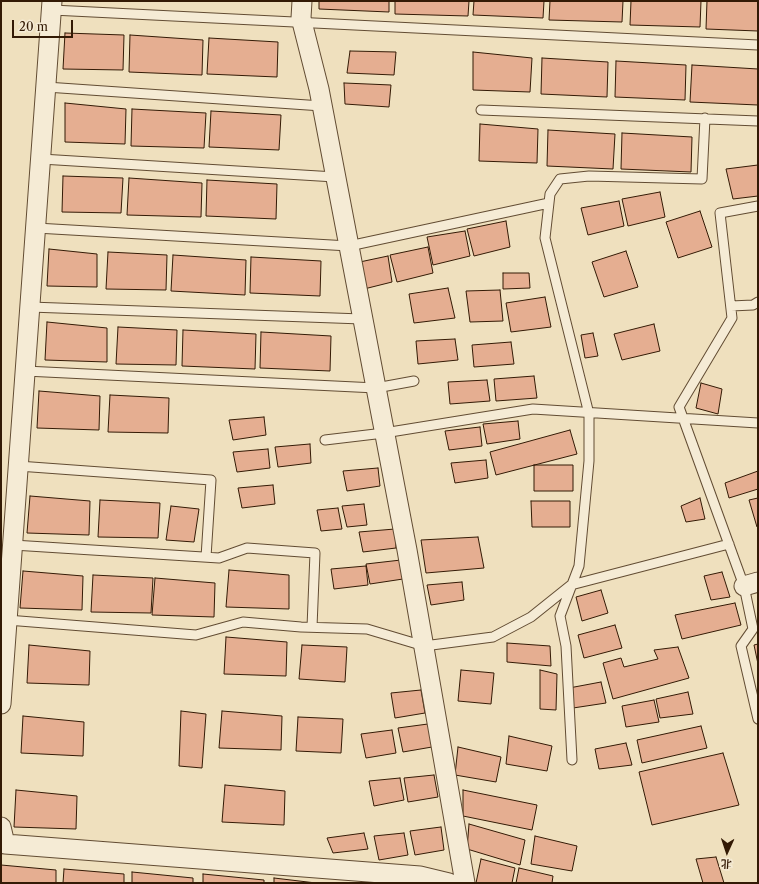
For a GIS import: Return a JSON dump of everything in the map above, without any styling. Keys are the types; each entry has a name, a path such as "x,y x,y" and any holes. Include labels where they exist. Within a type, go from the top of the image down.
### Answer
{"street":[{"path":"302,1 302,22 322,106 376,388 424,646 465,883"},
{"path":"1,704 52,5"},
{"path":"1,827 5,844 420,876 449,883"}],"lane":[{"path":"52,5 302,22 758,45"},
{"path":"46,87 322,106"},
{"path":"481,110 758,121"},
{"path":"572,760 566,646 560,616 579,566 589,461 589,414 545,238 550,194 560,179 589,176 702,178 705,118"},
{"path":"41,159 335,177"},
{"path":"36,228 349,246 549,203"},
{"path":"758,206 720,213 732,318 679,407 729,544 751,584 753,629 741,646 758,719"},
{"path":"731,306 753,305 758,302"},
{"path":"30,306 362,319"},
{"path":"25,371 376,388 414,381"},
{"path":"325,440 384,434 533,409 589,414 758,423"},
{"path":"18,466 211,480 206,557"},
{"path":"7,620 196,635 243,622 367,629 424,646 493,637 531,617 572,585 729,544"},
{"path":"13,545 219,558 247,548 315,553 312,627"}],"building":[{"path":"319,1 389,1 389,12 319,9"},
{"path":"395,1 469,1 468,16 395,14"},
{"path":"474,1 544,1 543,18 473,15"},
{"path":"550,1 623,1 622,22 549,20"},
{"path":"631,1 701,1 700,27 630,25"},
{"path":"707,1 758,1 758,31 706,29"},
{"path":"65,33 124,35 123,70 63,69"},
{"path":"130,35 203,40 202,75 129,72"},
{"path":"209,38 278,42 277,77 207,74"},
{"path":"350,51 396,52 394,75 347,73"},
{"path":"473,52 532,58 530,92 473,90"},
{"path":"542,58 608,62 607,97 541,94"},
{"path":"616,61 686,65 685,100 615,97"},
{"path":"692,65 758,69 758,105 690,102"},
{"path":"344,83 391,85 389,107 345,104"},
{"path":"65,103 126,109 125,144 65,142"},
{"path":"132,109 206,113 204,148 131,146"},
{"path":"211,111 281,115 279,150 209,147"},
{"path":"480,124 538,129 537,163 479,161"},
{"path":"548,130 615,134 613,169 547,166"},
{"path":"622,133 692,137 691,172 621,169"},
{"path":"758,165 758,196 733,199 726,169"},
{"path":"63,176 123,178 121,213 62,212"},
{"path":"129,178 202,183 201,217 127,215"},
{"path":"207,180 277,184 276,219 206,216"},
{"path":"660,192 665,217 628,226 622,199"},
{"path":"619,201 624,226 588,235 581,208"},
{"path":"700,211 712,247 678,258 666,222"},
{"path":"506,221 510,247 474,256 467,229"},
{"path":"465,231 470,256 433,265 427,237"},
{"path":"428,247 433,273 397,282 390,255"},
{"path":"49,249 97,254 97,287 47,286"},
{"path":"626,251 638,287 604,297 592,262"},
{"path":"108,252 167,255 166,290 106,289"},
{"path":"173,255 246,260 245,295 171,291"},
{"path":"388,256 392,282 364,289 355,263"},
{"path":"251,257 321,261 320,296 250,293"},
{"path":"503,273 529,273 530,288 503,289"},
{"path":"448,288 455,318 414,323 409,294"},
{"path":"500,290 503,321 470,322 466,291"},
{"path":"545,297 551,327 511,332 506,303"},
{"path":"47,322 107,328 107,362 45,360"},
{"path":"654,324 660,351 622,360 614,334"},
{"path":"118,327 177,330 176,365 116,364"},
{"path":"183,330 256,334 255,369 182,366"},
{"path":"261,332 331,336 330,371 260,368"},
{"path":"593,333 598,356 585,358 581,335"},
{"path":"455,339 458,360 418,364 416,341"},
{"path":"511,342 514,364 474,367 472,345"},
{"path":"534,376 537,398 496,401 494,379"},
{"path":"487,380 490,401 450,404 448,382"},
{"path":"701,383 722,389 718,414 696,408"},
{"path":"39,391 100,396 99,430 37,428"},
{"path":"110,395 169,398 168,433 108,432"},
{"path":"264,417 266,435 233,440 229,420"},
{"path":"518,421 520,439 487,444 483,424"},
{"path":"480,427 482,446 449,450 445,431"},
{"path":"570,430 577,454 496,475 490,452"},
{"path":"310,444 311,463 278,467 275,447"},
{"path":"268,449 270,468 237,472 233,452"},
{"path":"486,460 488,478 455,483 451,463"},
{"path":"534,465 573,465 573,491 534,491"},
{"path":"378,468 380,486 347,491 343,471"},
{"path":"758,471 758,489 729,498 725,483"},
{"path":"273,485 275,504 242,508 238,488"},
{"path":"30,496 90,501 89,535 27,533"},
{"path":"700,498 705,519 686,522 681,506"},
{"path":"758,498 758,527 757,527 749,500"},
{"path":"100,500 160,503 158,538 98,537"},
{"path":"531,501 570,501 570,527 532,527"},
{"path":"364,504 367,525 347,527 342,506"},
{"path":"171,506 199,509 194,542 166,540"},
{"path":"338,508 342,529 321,531 317,510"},
{"path":"395,529 396,548 363,552 359,532"},
{"path":"478,537 484,568 426,573 421,540"},
{"path":"401,560 403,579 370,584 366,564"},
{"path":"366,566 368,585 334,589 331,569"},
{"path":"229,570 289,575 289,609 226,607"},
{"path":"23,571 83,576 82,610 20,608"},
{"path":"722,572 730,597 711,600 704,576"},
{"path":"93,575 153,578 151,613 91,612"},
{"path":"155,578 215,583 214,617 152,615"},
{"path":"462,582 464,600 431,605 427,585"},
{"path":"601,590 608,613 582,621 576,597"},
{"path":"735,603 741,625 682,639 675,615"},
{"path":"615,625 622,648 584,658 578,635"},
{"path":"226,637 287,642 286,676 224,674"},
{"path":"507,643 550,646 551,666 507,662"},
{"path":"758,644 758,664 754,645"},
{"path":"29,645 90,651 89,685 27,683"},
{"path":"302,645 347,647 345,682 299,679"},
{"path":"678,647 689,678 613,699 603,663 621,658 624,667 658,659 654,650"},
{"path":"461,670 494,673 491,704 458,701"},
{"path":"540,670 557,674 556,710 540,709"},
{"path":"601,682 606,703 573,708 569,688"},
{"path":"421,690 425,713 395,718 391,693"},
{"path":"688,692 693,714 660,718 656,699"},
{"path":"654,700 659,722 626,727 622,706"},
{"path":"181,711 206,714 202,768 179,766"},
{"path":"222,711 282,716 281,750 219,748"},
{"path":"23,716 84,722 83,756 21,753"},
{"path":"298,717 343,719 341,753 296,751"},
{"path":"428,724 432,747 403,752 398,728"},
{"path":"701,726 707,748 642,763 637,740"},
{"path":"392,730 396,753 366,758 361,734"},
{"path":"509,736 552,746 547,771 506,764"},
{"path":"626,743 632,765 599,769 595,749"},
{"path":"458,747 501,757 496,782 455,775"},
{"path":"723,753 739,805 652,825 639,772"},
{"path":"434,775 438,797 408,802 404,778"},
{"path":"400,778 404,800 374,806 369,781"},
{"path":"225,785 285,791 284,825 222,822"},
{"path":"16,790 77,796 76,829 14,827"},
{"path":"463,790 537,805 532,830 463,816"},
{"path":"469,824 525,840 520,865 467,849"},
{"path":"441,827 444,850 415,855 410,831"},
{"path":"364,833 368,849 333,853 327,838"},
{"path":"404,833 408,855 379,860 374,836"},
{"path":"535,836 577,846 572,871 531,864"},
{"path":"716,857 724,883 703,883 696,859"},
{"path":"481,859 515,868 512,883 476,883"},
{"path":"1,865 56,870 56,883 1,883"},
{"path":"519,868 553,876 552,883 516,883"},
{"path":"64,869 124,874 124,883 63,883"},
{"path":"132,872 193,878 193,883 132,883"},
{"path":"203,874 264,880 264,883 203,883"},
{"path":"274,878 316,883 274,883"}]}
